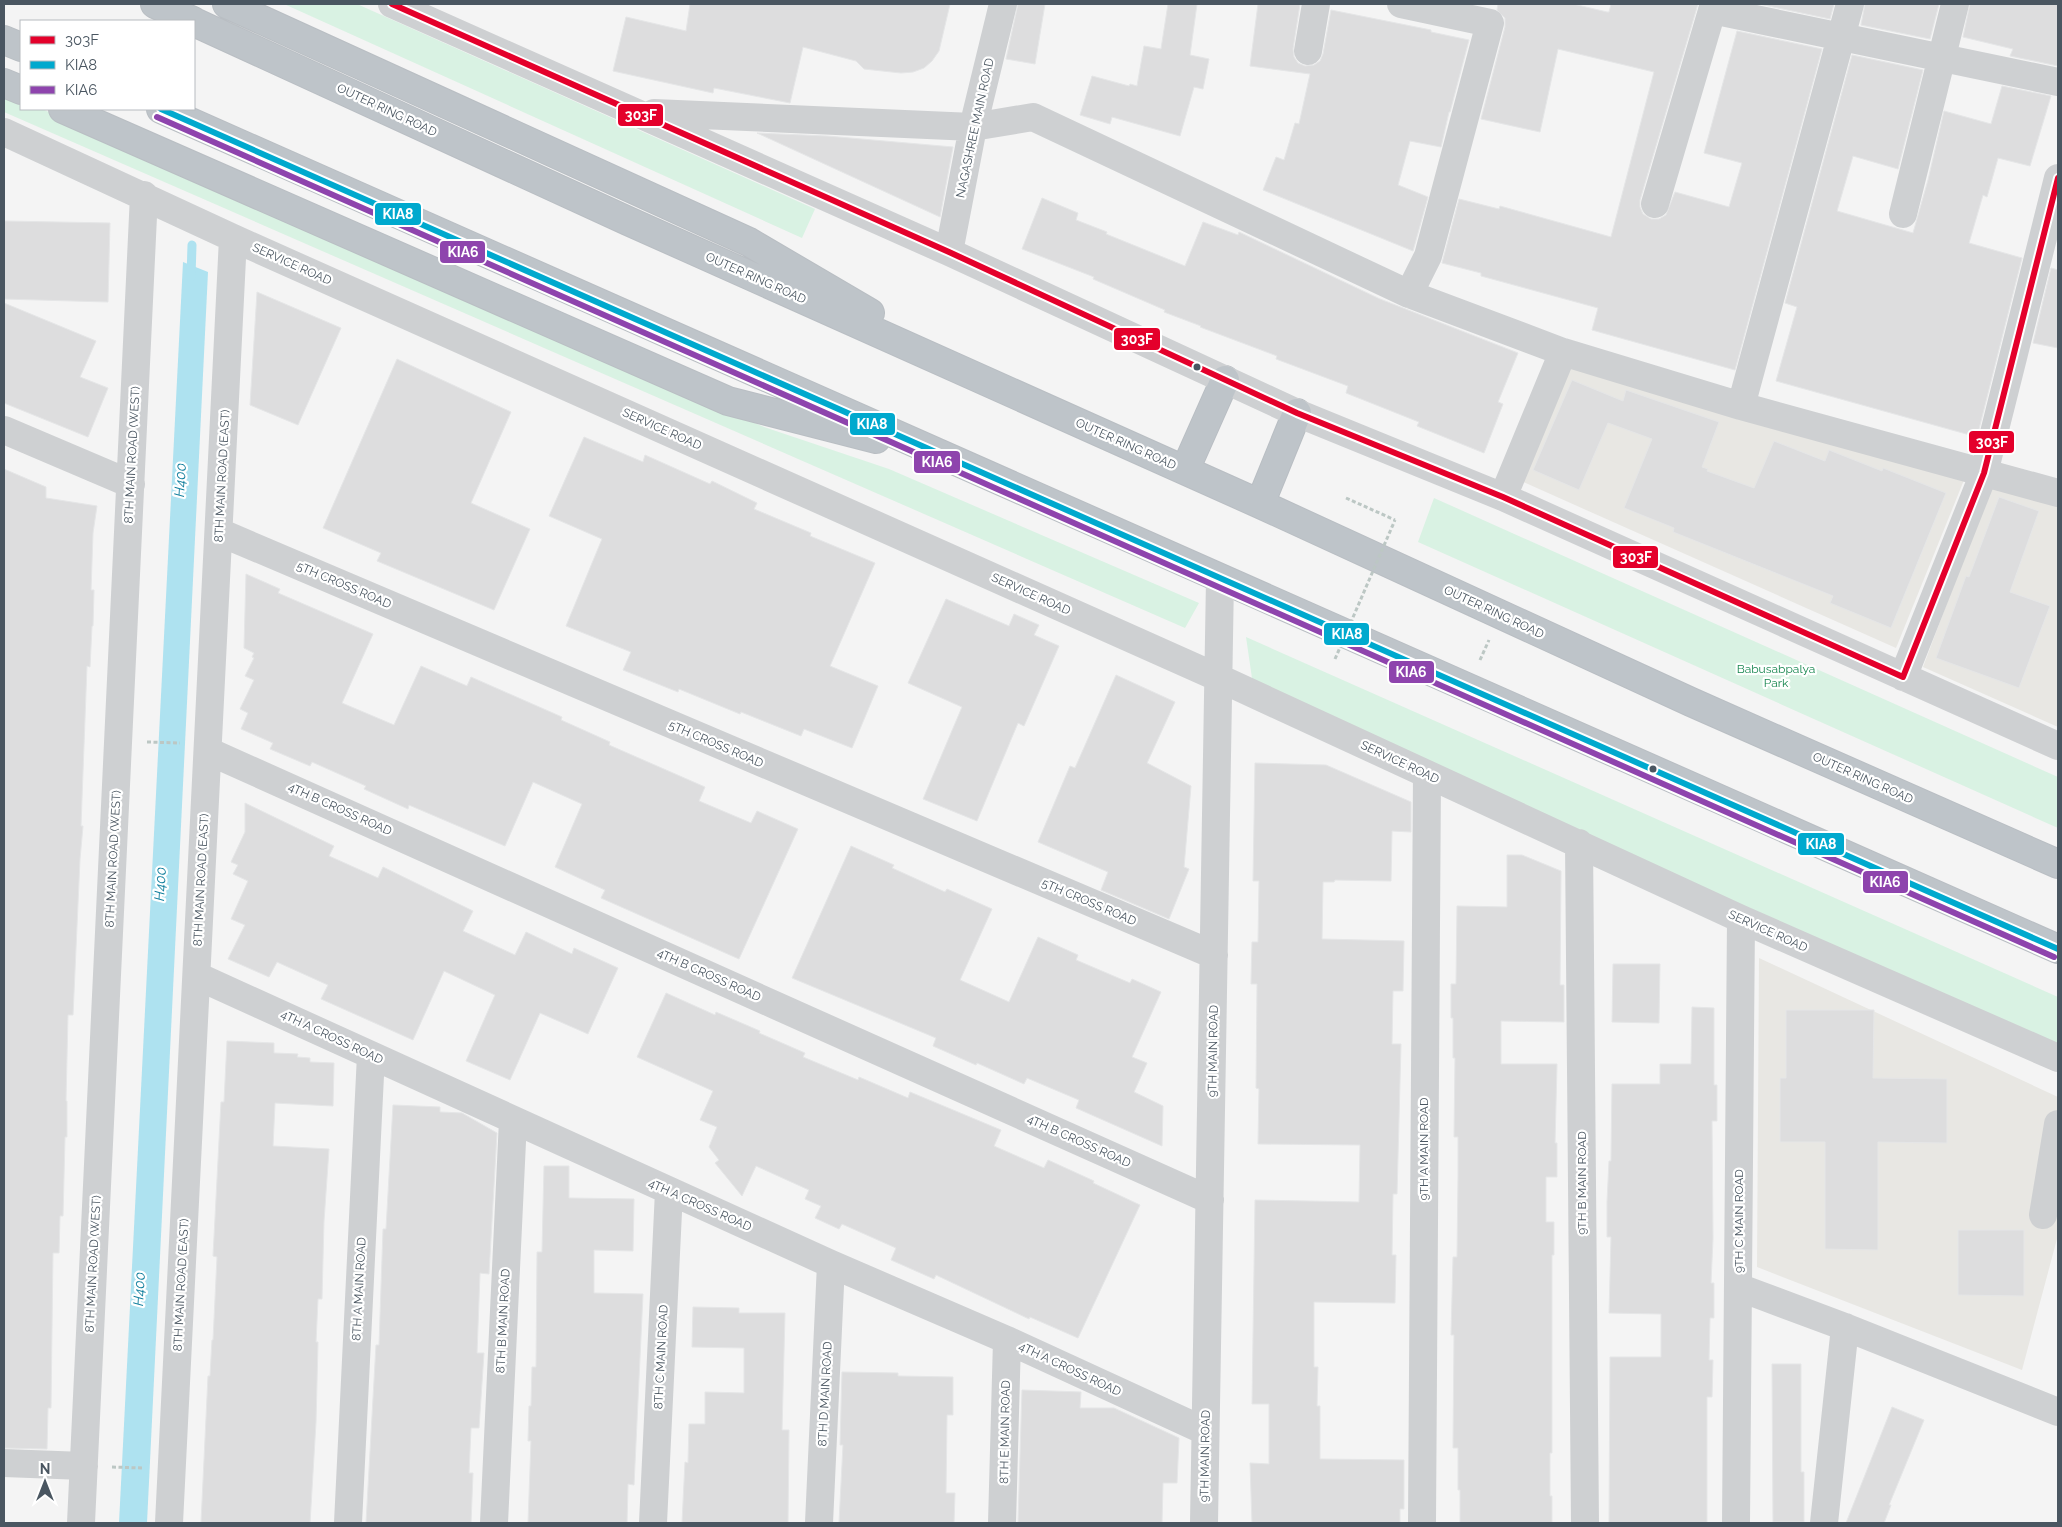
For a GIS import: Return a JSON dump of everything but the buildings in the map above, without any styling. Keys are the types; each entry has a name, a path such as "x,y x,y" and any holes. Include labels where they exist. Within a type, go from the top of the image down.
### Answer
{"highway":[{"name":"OUTER RING ROAD","path":"155,4 191,20"},
{"path":"227,4 749,242 991,384"},
{"name":"OUTER RING ROAD","path":"195,22 628,221 1186,470 1691,702 2058,864"},
{"path":"4,82 20,90"},
{"path":"65,110 728,401 950,457"},
{"path":"162,110 2058,949"},
{"path":"1186,470 1225,380"},
{"path":"1260,504 1297,414"}],"street":[{"path":"392,4 949,252 1297,414 1503,497 2058,746"},
{"name":"NAGASHREE MAIN ROAD","path":"949,252 973,128 1002,4"},
{"path":"1308,51 1316,4"},
{"path":"1401,4 1491,13 1428,256 1409,294"},
{"path":"1741,406 1850,4"},
{"path":"1903,214 1955,4"},
{"path":"1655,204 1713,7 1841,37 2058,82"},
{"path":"637,112 973,128 1033,117 1409,294 1563,352 1741,406 2058,493"},
{"name":"SERVICE ROAD","path":"4,132 234,238 1219,678 1741,919 2058,1058"},
{"path":"1903,677 1984,473 2058,178"},
{"name":"8TH MAIN ROAD (WEST)","path":"81,1523 144,195"},
{"name":"8TH MAIN ROAD (EAST)","path":"169,1523 197,976 196,747 219,532 234,238"},
{"path":"1503,497 1563,352"},
{"path":"4,430 131,484"},
{"name":"5TH CROSS ROAD","path":"219,532 1214,955"},
{"name":"9TH MAIN ROAD","path":"1204,1523 1220,579"},
{"name":"4TH B CROSS ROAD","path":"196,747 1210,1200"},
{"name":"9TH A MAIN ROAD","path":"1422,1523 1427,774"},
{"name":"9TH B MAIN ROAD","path":"1579,843 1585,1523"},
{"name":"9TH C MAIN ROAD","path":"1736,1523 1741,919"},
{"name":"4TH A CROSS ROAD","path":"197,976 669,1191 1007,1340 1205,1431"},
{"name":"8TH A MAIN ROAD","path":"348,1523 371,1055"},
{"name":"8TH B MAIN ROAD","path":"494,1523 512,1120"},
{"path":"2043,1215 2058,1124"},
{"name":"8TH C MAIN ROAD","path":"653,1523 669,1191"},
{"name":"8TH D MAIN ROAD","path":"819,1523 831,1264"},
{"path":"1738,1288 1845,1327 2058,1412"},
{"path":"1824,1523 1845,1327"},
{"name":"8TH E MAIN ROAD","path":"1002,1523 1007,1340"},
{"path":"4,1463 84,1466"}],"path":[{"path":"1335,658 1395,520 1346,498"},
{"path":"1480,660 1490,637"},
{"path":"150,742 196,747"},
{"path":"111,1467 150,1469"}],"shaded area":[{"path":"1572,364 1964,480 1896,648 1521,481"},
{"path":"1991,486 2058,506 2058,727 1923,667"},
{"path":"1759,958 2058,1097 2058,1235 2022,1370 1757,1267"}],"green space":[{"path":"284,4 357,4 815,209 802,238"},
{"path":"4,92 20,100 20,110 44,110 764,427 889,469 1199,603 1185,628 4,112"},
{"name":"Babusabpalya Park","path":"1434,498 2058,777 2058,828 1418,542"},
{"path":"1246,637 2058,997 2058,1047 1253,685"}],"water":[{"path":"183,262 208,272 147,1523 119,1523"}],"waterway":[{"name":"H400","path":"191,277 192,245"}],"transit line":[{"name":"303F","path":"392,4 949,252 1297,413 1503,497 1903,677 1984,473 2058,178"},
{"name":"KIA8","path":"163,110 2058,949"},
{"name":"KIA6","path":"157,117 2054,957"}]}
